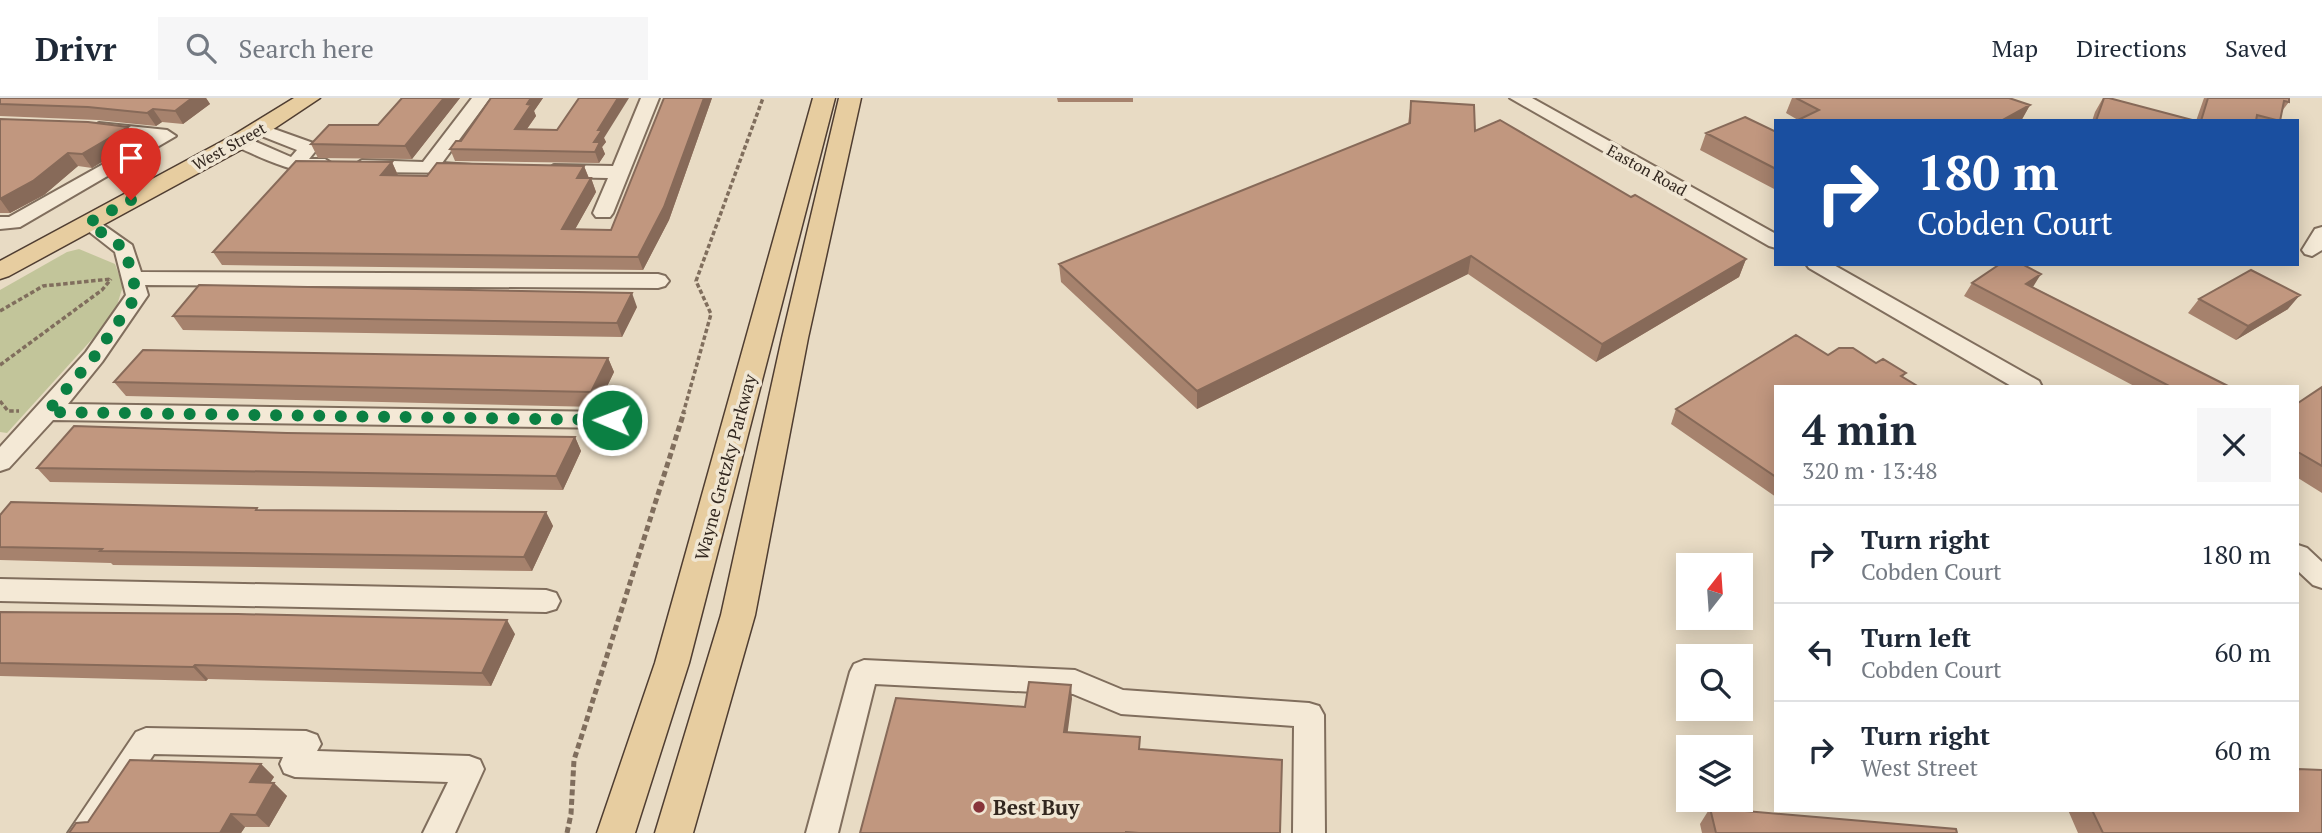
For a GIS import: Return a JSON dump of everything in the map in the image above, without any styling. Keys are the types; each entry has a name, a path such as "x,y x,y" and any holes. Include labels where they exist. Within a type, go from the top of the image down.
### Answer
{"main road":[{"name":"West Street","path":"0,271 250,135 309,98"},
{"name":"Wayne Gretzky Parkway","path":"616,833 672,663 824,98"},
{"name":"Wayne Gretzky Parkway","path":"674,833 738,615 795,338 850,98"}],"street":[{"path":"428,168 481,98"},
{"path":"603,213 650,98"},
{"name":"Easton Road","path":"1519,98 1774,241"},
{"path":"0,223 13,223 167,136 83,127"},
{"path":"250,135 294,165 483,169"},
{"path":"537,170 618,172"},
{"path":"0,462 94,357 137,295 122,278 125,249 88,223"},
{"path":"1819,266 2028,385"},
{"path":"122,278 657,281"},
{"path":"47,412 612,420"},
{"path":"2299,556 2322,578"},
{"path":"0,590 546,601"},
{"path":"822,833 864,672 1075,682 1121,702 1309,715 1309,833"},
{"path":"84,833 146,741 306,744 295,764 469,769 439,833"}],"path":[{"path":"567,833 571,814 574,760 698,367 711,314 696,281 763,98"},
{"path":"0,311 43,286 122,278"},
{"path":"0,365 122,278"}],"green space":[{"path":"79,249 115,264 123,286 114,315 7,433 0,432 0,290 67,252"}],"building":[{"path":"0,98 192,98 175,111 153,109 147,113 88,107 0,104"},
{"path":"402,98 444,98 405,146 311,144 329,125 378,125"},
{"path":"491,98 531,98 527,104 531,105 515,129 557,130 579,98 618,98 598,130 602,130 594,142 600,142 595,152 450,149 456,141 461,141"},
{"path":"664,98 704,98 664,207 638,257 213,252 296,161 392,162 381,175 427,176 437,163 584,166 577,178 591,178 562,229 611,230"},
{"path":"1796,98 2009,98 2030,105 2005,119 1800,119 1819,110"},
{"path":"2104,98 2109,98 2188,119 2097,119"},
{"path":"2208,98 2289,98 2289,102 2284,101 2280,119 2257,115 2256,119 2202,119"},
{"path":"1411,101 1474,105 1475,131 1500,120 1631,197 1635,195 1746,259 1602,344 1471,256 1197,391 1059,264 1410,123"},
{"path":"1745,117 1774,131 1774,168 1706,133"},
{"path":"0,119 88,122 128,127 82,154 68,153 33,181 0,199"},
{"path":"1997,266 2026,266 2041,274 2026,284 2226,385 2167,385 1972,283"},
{"path":"2251,270 2300,295 2248,326 2199,299"},
{"path":"199,285 632,293 617,323 173,316"},
{"path":"1796,335 1828,355 1839,348 1853,348 1876,363 1883,359 1906,373 1901,376 1916,385 1774,385 1774,476 1676,409"},
{"path":"143,350 608,358 591,392 114,382"},
{"path":"2322,387 2322,466 2299,453 2299,402"},
{"path":"74,426 287,433 575,437 556,476 37,468"},
{"path":"11,502 257,508 256,510 546,512 524,557 100,551 102,549 0,547 0,515"},
{"path":"0,612 507,620 482,673 0,663"},
{"path":"1029,682 1071,685 1064,732 1140,737 1139,749 1282,760 1280,833 860,833 896,698 1025,707"},
{"path":"130,760 261,764 250,782 274,783 256,815 231,814 220,833 69,833 76,823 88,822"},
{"path":"2299,769 2322,770 2322,833 2103,833 2093,812 2299,812"},
{"path":"1711,812 1753,812 1956,829 1957,833 1716,833"}],"place":[{"name":"Best Buy","path":"979,807"}],"route":[{"path":"131,200 88,223 125,249 137,295 94,357 47,412 612,420"}]}
